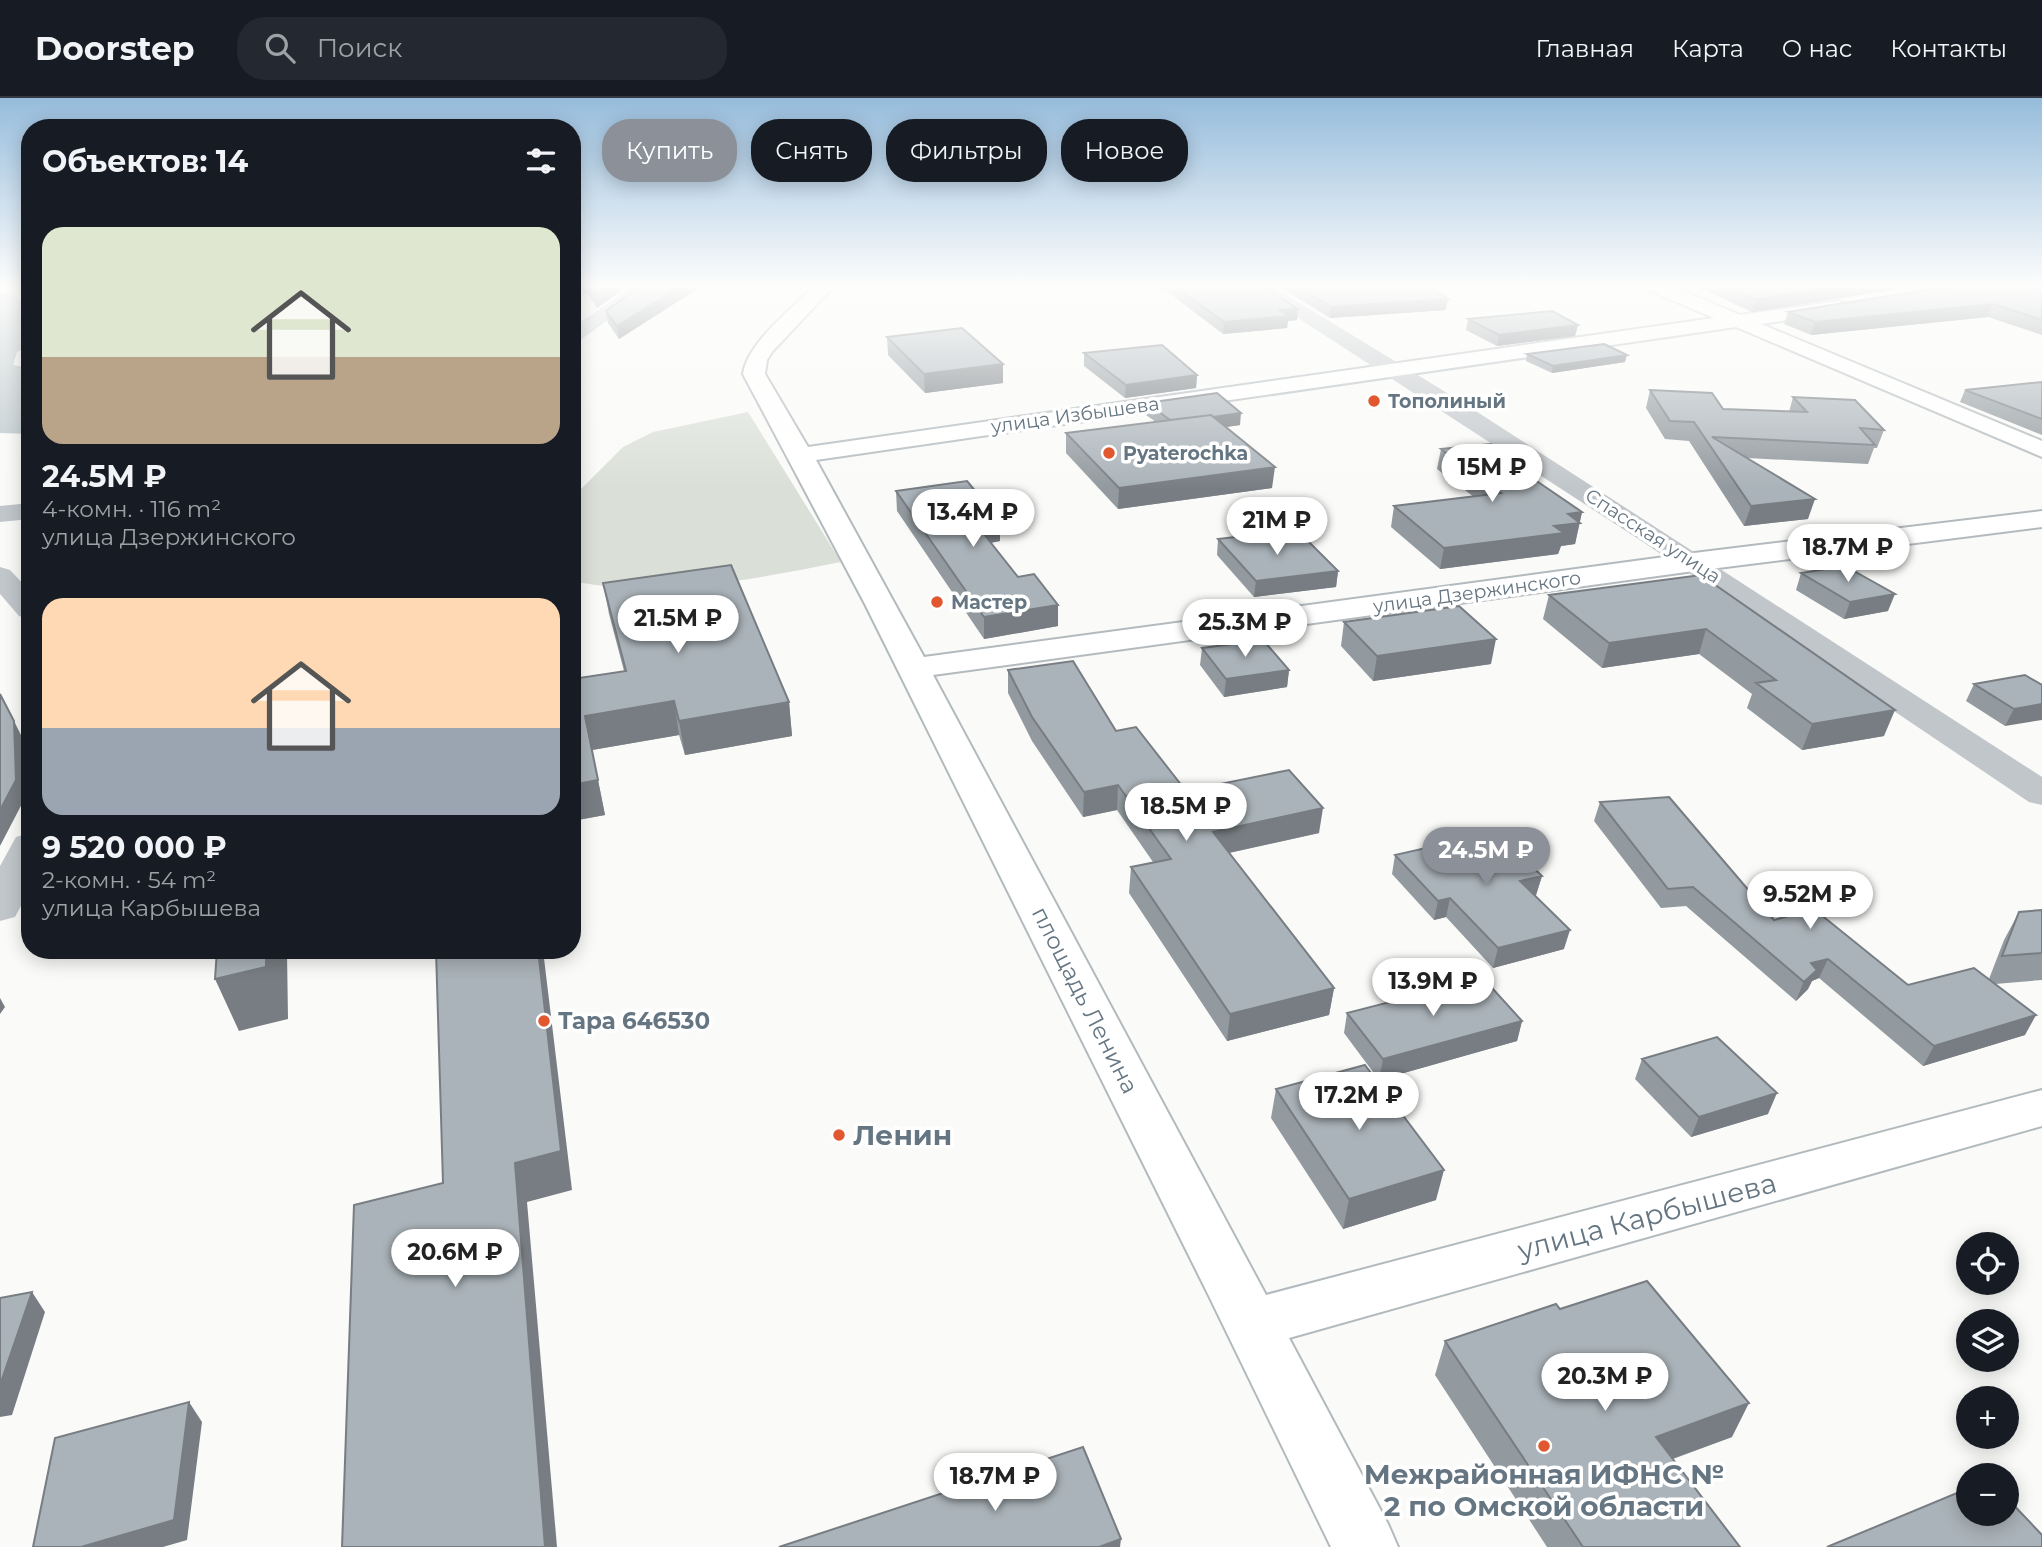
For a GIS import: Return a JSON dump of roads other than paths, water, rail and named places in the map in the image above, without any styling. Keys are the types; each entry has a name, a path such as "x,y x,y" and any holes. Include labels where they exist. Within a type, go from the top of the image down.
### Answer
{"street":[{"name":"площадь Ленина","path":"762,354 756,360 754,374 802,455 913,668 1365,1547"},
{"name":"Спасская улица","path":"1368,354 1694,562 2042,794"},
{"name":"улица Избышева","path":"802,455 1509,354"},
{"path":"1813,354 2042,450"},
{"path":"0,514 21,512"},
{"name":"улица Дзержинского","path":"913,668 1694,562 2042,519"},
{"path":"0,576 21,600"},
{"path":"0,908 21,864"},
{"name":"улица Карбышева","path":"1252,1323 2042,1108"}],"place":[{"name":"Тополиный","path":"1374,401"},
{"name":"Pyaterochka","path":"1109,453"},
{"name":"Мастер","path":"937,602"},
{"name":"Тара 646530","path":"544,1021"},
{"name":"Ленин","path":"839,1135"},
{"name":"Межрайонная ИФНС № 2 по Омской области","path":"1544,1446"}]}
